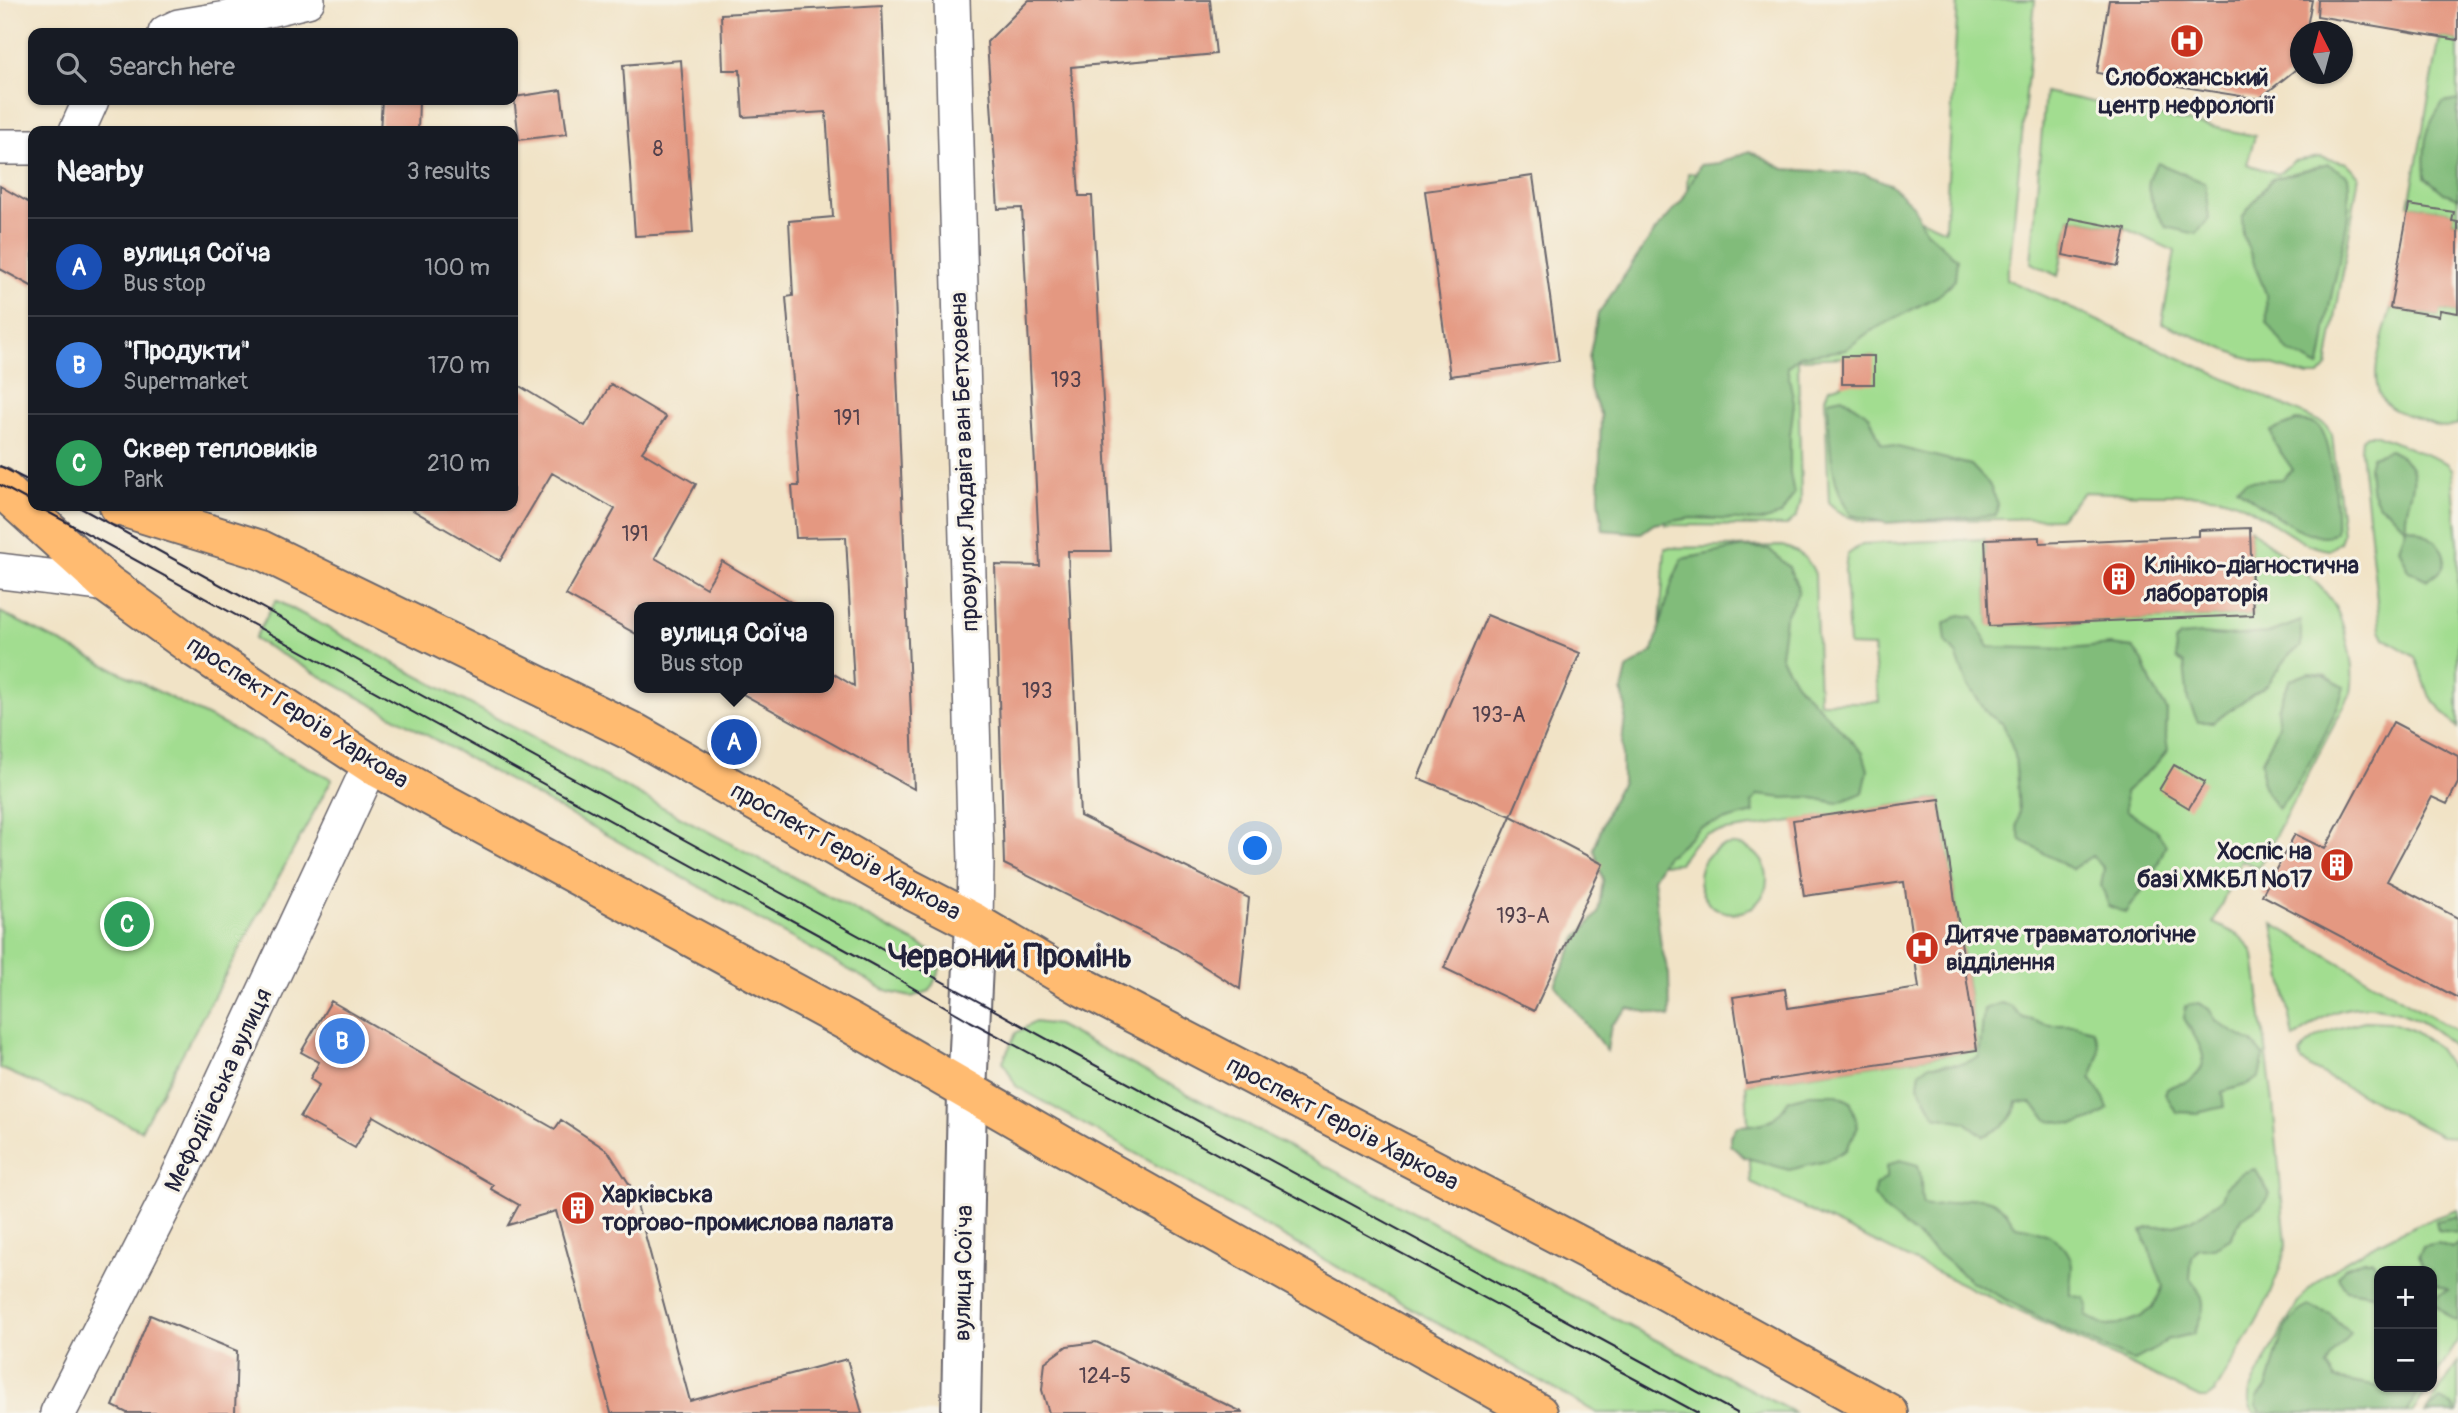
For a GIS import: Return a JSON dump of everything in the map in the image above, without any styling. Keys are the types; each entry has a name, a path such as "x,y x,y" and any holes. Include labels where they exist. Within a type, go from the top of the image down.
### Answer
{"main road":[{"path":"0,469 28,477"},
{"name":"проспект Героїв Харкова","path":"0,487 107,584 198,650 371,764 852,1024 967,1092 1538,1413"},
{"name":"проспект Героїв Харкова","path":"136,511 235,541 274,556 635,733 911,890 975,923 1083,987 1659,1287 1888,1413"}],"street":[{"path":"177,28 307,0"},
{"name":"провулок Людвіга ван Бетховена","path":"952,0 976,863 975,923"},
{"path":"78,126 89,105"},
{"path":"0,147 28,147"},
{"path":"0,571 107,584"},
{"name":"Мефодіївська вулиця","path":"58,1413 177,1180 371,764"},
{"name":"вулиця Соїча","path":"961,1413 967,1092 975,923"}],"green space":[{"path":"1958,0 2035,0 2006,279 2325,424 2332,434 2343,534 2340,542 2329,550 2292,536 2246,506 2219,497 2202,495 2084,492 2059,518 1865,522 1843,515 1829,503 1825,398 1829,388 1842,384 1873,356 1798,359 1801,500 1797,516 1786,526 1666,525 1688,173 1805,182 1900,210 1945,230"},
{"path":"2440,37 2458,40 2458,222 2452,221 2453,212 2409,205"},
{"path":"2045,92 2255,136 2247,164 2278,174 2294,161 2320,157 2347,163 2359,175 2327,367 2319,376 2308,376 2239,355 2162,323 2175,251 2126,229 2070,218 2058,276 2031,263"},
{"path":"2458,100 2458,198 2444,193 2425,177 2424,156 2428,129 2437,112 2443,103"},
{"path":"1749,151 1784,169 1865,174 1890,184 1913,205 1924,229 1957,259 1955,280 1938,296 1869,332 1845,350 1800,356 1787,367 1794,403 1790,436 1790,473 1794,494 1781,515 1762,521 1692,518 1654,524 1641,533 1603,530 1599,498 1601,416 1590,389 1589,358 1598,314 1655,231 1682,201 1700,165 1720,163"},
{"path":"2158,163 2205,183 2209,219 2196,234 2166,227 2156,210 2148,188 2152,172"},
{"path":"2328,164 2348,176 2349,193 2343,245 2319,367 2288,351 2267,322 2266,294 2243,235 2242,217 2272,179"},
{"path":"2391,308 2438,316 2440,310 2458,313 2458,425 2441,427 2431,424 2390,407 2382,399 2377,388 2377,360"},
{"path":"1842,397 1869,415 1881,443 1971,465 1989,484 1998,504 1996,515 1887,523 1851,515 1838,488 1830,445 1828,400"},
{"path":"2296,421 2319,426 2329,450 2335,494 2336,532 2326,536 2314,535 2285,522 2237,488 2246,481 2282,479 2293,470 2275,444 2271,431"},
{"path":"2367,435 2377,435 2447,463 2452,469 2458,544 2458,728 2430,697 2415,657 2384,638 2380,630 2361,450 2362,439"},
{"path":"2390,450 2403,458 2413,475 2406,526 2420,531 2434,541 2444,554 2441,569 2428,580 2409,571 2399,548 2406,529 2389,511 2379,505 2371,488 2369,467 2372,456"},
{"path":"2250,528 2304,572 2331,600 2345,633 2352,681 2351,693 2258,868 2241,860 2213,923 2242,938 2254,955 2273,1103 2286,1244 2274,1283 2247,1338 2215,1392 2207,1398 2200,1398 1751,1183 1746,1084 1977,1050 1940,799 1706,834 1693,844 1679,863 1664,864 1646,850 1665,548 1782,546 1802,556 1815,574 1819,702 1879,702 1873,647 1849,646 1845,570 1847,555 1862,544 1985,539 1989,626 2253,615"},
{"path":"1744,547 1769,549 1789,567 1799,591 1785,618 1780,656 1796,683 1863,753 1868,770 1863,793 1837,803 1808,797 1758,795 1752,802 1754,813 1700,827 1667,855 1653,878 1661,946 1669,974 1670,1017 1628,1008 1611,1025 1607,1051 1555,985 1577,938 1598,913 1603,880 1594,849 1608,809 1622,782 1622,743 1626,709 1622,691 1627,669 1653,651 1672,582 1682,559"},
{"path":"276,600 931,951 940,969 930,991 911,997 889,992 254,639"},
{"path":"0,612 332,779 141,1130 0,1068"},
{"path":"1960,615 1974,617 1989,647 2069,649 2111,645 2133,648 2143,661 2151,683 2167,710 2168,750 2125,792 2126,810 2156,830 2166,845 2153,875 2126,913 2109,906 2101,886 2104,868 2092,856 2072,869 2021,840 2017,826 2019,812 2015,755 2003,724 1988,714 1967,684 1956,654 1946,642 1944,624"},
{"path":"2301,621 2301,647 2290,654 2268,684 2213,722 2198,722 2188,701 2184,664 2177,659 2175,642 2180,636 2269,633"},
{"path":"2309,673 2324,675 2344,687 2316,751 2278,809 2262,781 2262,761 2279,726 2277,709 2290,680"},
{"path":"1733,845 1746,848 1757,855 1764,866 1767,879 1764,892 1757,903 1746,910 1733,913 1720,910 1709,903 1702,892 1699,879 1702,866 1709,855 1720,848"},
{"path":"2273,924 2458,1032 2458,1052 2422,1022 2393,1010 2377,1008 2361,1007 2338,1011 2318,1021 2294,1039"},
{"path":"2001,1003 2012,1007 2024,1018 2049,1025 2074,1025 2093,1030 2098,1043 2098,1054 2091,1079 2108,1109 2095,1118 2076,1124 2048,1120 2031,1103 2017,1102 2010,1119 1984,1136 1965,1122 1935,1116 1918,1085 1920,1071 1930,1065 1962,1064 1979,1057 1984,1009"},
{"path":"2198,1003 2209,1009 2216,1020 2228,1029 2253,1043 2264,1056 2259,1077 2249,1084 2222,1092 2224,1107 2197,1113 2176,1112 2165,1093 2167,1089 2190,1080 2203,1064 2201,1049 2184,1018 2186,1006"},
{"path":"2365,1021 2389,1022 2412,1030 2436,1046 2458,1078 2458,1137 2441,1136 2312,1069 2301,1060 2300,1053 2313,1040 2338,1028"},
{"path":"1035,1022 1057,1025 1795,1413 1597,1413 1016,1086 1003,1061 1016,1033"},
{"path":"1810,1094 1835,1094 1851,1102 1858,1127 1846,1150 1826,1161 1789,1170 1744,1157 1730,1145 1730,1137 1737,1126 1768,1122 1789,1100"},
{"path":"1900,1160 1918,1165 1923,1205 1943,1205 1983,1198 2003,1208 2016,1226 2043,1233 2059,1242 2070,1257 2072,1266 2070,1295 2085,1298 2088,1306 2086,1316 2107,1326 2140,1317 2153,1308 2163,1286 2142,1231 2191,1220 2222,1199 2226,1186 2242,1173 2255,1169 2270,1194 2261,1206 2242,1218 2230,1239 2214,1248 2198,1248 2192,1258 2190,1278 2200,1293 2203,1305 2201,1318 2193,1334 2166,1340 2133,1361 2050,1323 1972,1282 1885,1210 1874,1196 1875,1186 1887,1177 1887,1166"},
{"path":"2458,1210 2458,1341 2437,1374 2437,1266 2374,1266 2374,1392 2426,1392 2412,1413 2255,1413 2249,1403 2250,1391 2286,1322 2312,1286 2329,1272 2372,1246"},
{"path":"2458,1216 2458,1233 2438,1230 2436,1221"},
{"path":"2438,1243 2452,1248 2458,1243 2458,1321 2437,1306 2437,1295 2448,1290 2437,1284 2437,1266 2422,1266 2419,1255 2423,1246"},
{"path":"2364,1260 2373,1260 2374,1295 2346,1290 2338,1276 2344,1268"},
{"path":"2309,1306 2330,1314 2350,1333 2327,1367 2335,1379 2374,1386 2374,1392 2418,1392 2406,1413 2262,1413 2257,1406 2257,1398 2267,1386 2285,1330 2299,1312"},
{"path":"2458,1362 2458,1413 2425,1413"},
{"path":"2440,1400 2452,1405 2457,1413 2426,1413"}],"building":[{"path":"1029,0 1210,0 1216,54 1071,67 1079,196 1092,196 1111,551 1068,551 1080,816 1249,898 1240,989 1176,949 1004,864 995,565 1040,566 1022,208 998,209 987,42"},
{"name":"Слобожанський центр нефрології","path":"2109,0 2312,0 2308,21 2290,21 2290,74 2259,99 2097,73"},
{"path":"2318,0 2458,0 2458,40 2353,21 2317,16"},
{"path":"882,5 914,789 741,693 834,693 834,674 854,686 846,537 796,538 792,486 799,486 786,297 793,296 789,221 833,217 826,112 743,117 740,70 723,70 721,14"},
{"path":"681,60 693,233 635,236 623,65"},
{"path":"561,90 567,134 519,140 515,105 518,105 518,96"},
{"path":"382,105 419,105 418,126 380,126"},
{"path":"1533,176 1559,361 1450,376 1425,191"},
{"path":"0,186 28,202 28,284 0,269"},
{"path":"2409,205 2454,212 2452,221 2458,222 2458,313 2440,310 2439,316 2390,308"},
{"path":"2070,218 2126,229 2118,266 2063,255"},
{"path":"1842,356 1874,356 1874,384 1842,384"},
{"path":"611,384 666,417 642,452 696,484 655,558 706,588 722,561 791,602 634,602 634,633 566,595 615,509 552,473 500,561 415,511 518,511 518,385 585,426"},
{"name":"Клініко-діагностична лабораторія","path":"2250,528 2253,615 1989,626 1985,539 2040,537 2040,543 2199,536 2199,530"},
{"path":"1487,615 1580,653 1511,816 1418,778"},
{"name":"Хоспіс на базі ХМКБЛ №17","path":"2393,722 2458,756 2458,783 2447,804 2432,797 2387,881 2458,918 2458,998 2262,895 2295,834 2325,849"},
{"path":"2174,765 2205,782 2189,808 2159,790"},
{"path":"1940,799 1977,1050 1746,1084 1733,997 1785,989 1788,1008 1919,988 1904,882 1804,896 1793,820"},
{"path":"1511,816 1603,864 1534,1011 1444,968"},
{"name":"Харківська торгово-промислова палата","path":"331,1001 555,1129 561,1120 608,1151 633,1190 690,1401 847,1359 862,1413 611,1413 556,1211 508,1225 519,1205 491,1189 493,1185 373,1116 355,1148 300,1117 319,1085 310,1079 319,1062 301,1052"},
{"path":"150,1315 237,1351 235,1413 127,1413 113,1406"},
{"path":"1096,1342 1244,1413 1049,1413 1042,1390 1045,1362 1067,1346"}],"tram line":[{"path":"0,466 28,480"},
{"path":"0,485 28,500"},
{"path":"46,511 877,967 970,1021 1698,1413"},
{"path":"86,511 1056,1044 1737,1413"}],"place":[{"name":"Слобожанський центр нефрології","path":"2187,41"},
{"name":"Клініко-діагностична лабораторія","path":"2119,579"},
{"name":"вулиця Соїча","path":"734,742"},
{"name":"Хоспіс на базі ХМКБЛ №17","path":"2337,865"},
{"name":"Сквер тепловиків","path":"127,924"},
{"name":"Дитяче травматологічне відділення","path":"1922,948"},
{"name":"\"Продукти\"","path":"342,1041"},
{"name":"Харківська торгово-промислова палата","path":"578,1208"}],"district":[{"name":"Червоний Промінь","path":"1010,956"}]}
